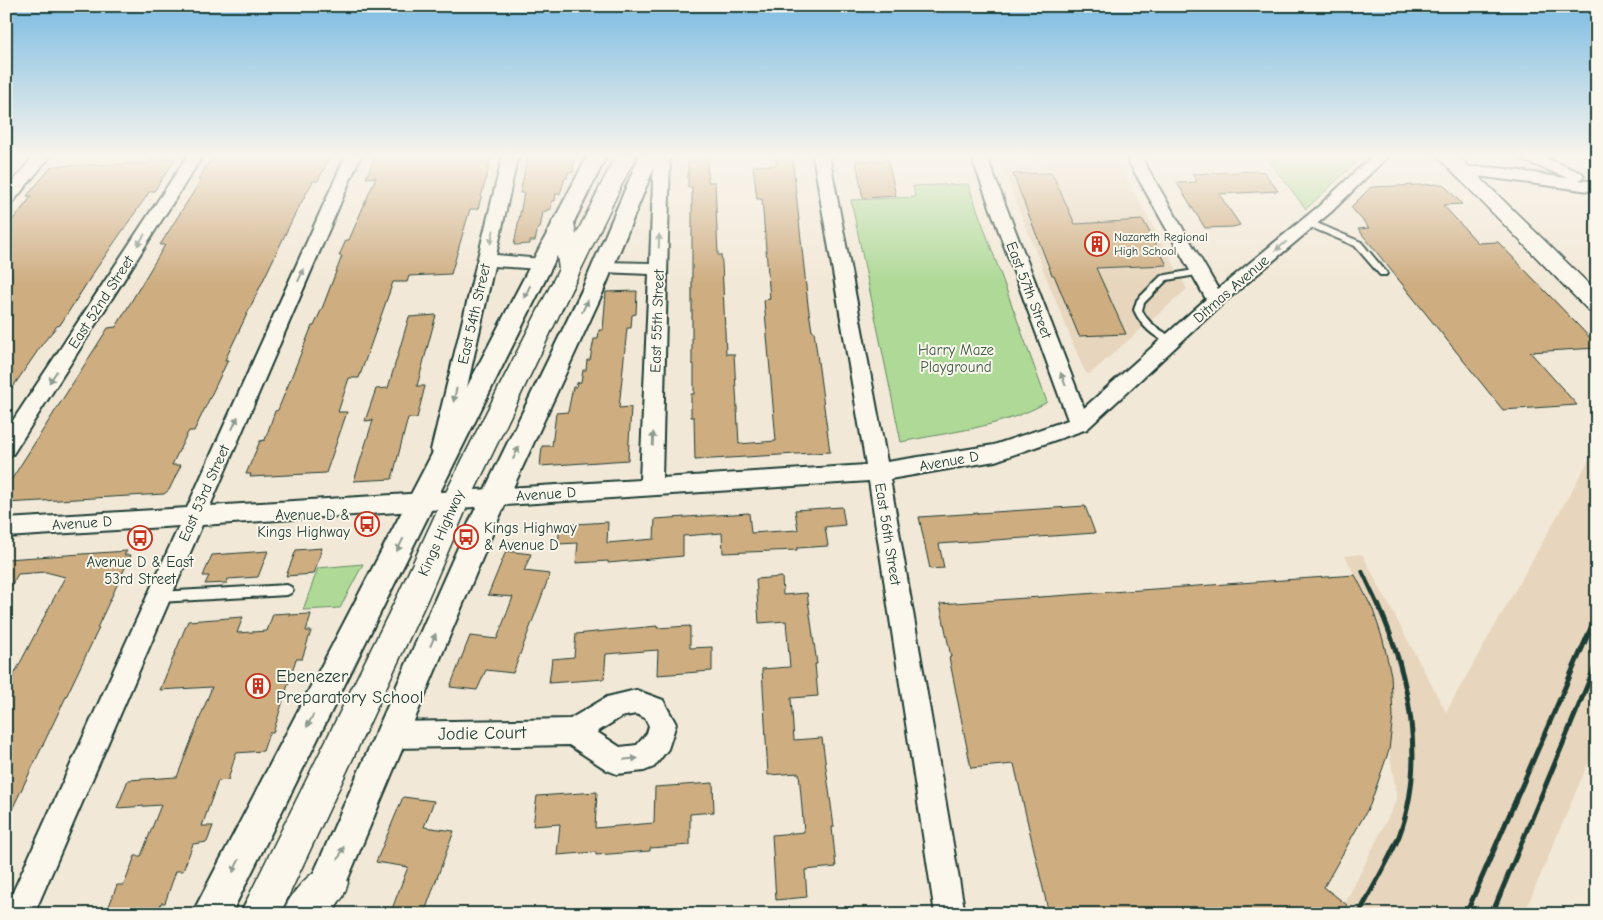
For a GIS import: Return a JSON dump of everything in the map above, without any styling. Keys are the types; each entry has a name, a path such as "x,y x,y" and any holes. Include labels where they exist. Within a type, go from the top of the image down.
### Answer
{"main road":[{"name":"Kings Highway","path":"260,914 412,598 456,500 605,198"},
{"path":"1488,198 1597,306"},
{"path":"563,222 570,270"},
{"path":"302,914 321,898"}],"street":[{"name":"East 52nd Street","path":"6,448 169,198"},
{"name":"East 53rd Street","path":"19,914 335,198"},
{"name":"East 54th Street","path":"437,473 501,198"},
{"name":"Kings Highway","path":"212,914 576,198"},
{"path":"321,898 495,497 602,267 632,198"},
{"name":"East 55th Street","path":"651,487 661,198"},
{"name":"East 56th Street","path":"829,198 878,472 950,914"},
{"name":"East 57th Street","path":"994,198 1080,424"},
{"path":"1156,198 1216,300"},
{"name":"Ditmas Avenue","path":"1080,424 1216,300 1336,198"},
{"path":"487,260 541,264"},
{"path":"602,267 658,269"},
{"name":"Avenue D","path":"6,528 878,472 995,454 1080,424"},
{"name":"Jodie Court","path":"391,735 573,732"}],"lane":[{"path":"1309,223 1358,244 1382,273"},
{"path":"1171,341 1146,325 1138,310 1140,302 1164,278 1199,272"},
{"path":"158,597 287,590"}],"shaded area":[{"name":"Nazareth Regional High School","path":"1014,198 1137,198 1187,289 1091,373 1087,374"},
{"path":"1597,446 1597,742 1524,914 1340,914 1397,799 1389,750 1383,640 1373,610 1345,556 1362,554 1446,712"}],"green space":[{"name":"Harry Maze Playground","path":"973,198 1047,402 995,423 901,442 851,200"},
{"path":"1297,198 1318,198 1306,209"},
{"path":"363,564 340,608 303,610 318,568"}],"building":[{"path":"30,198 145,198 60,325 43,343 6,397 6,228"},
{"path":"190,198 304,198 225,360 228,360 194,431 189,431 172,465 181,465 169,490 164,494 6,503 6,488 108,328 116,327 165,245 160,245"},
{"path":"367,198 481,198 478,209 470,209 451,274 409,276 407,282 393,282 359,378 349,378 338,412 347,412 326,473 250,477 251,474 246,474 260,441 265,440 275,411 278,410 312,326 314,326 323,306 342,256 339,256 346,240 349,240"},
{"path":"523,198 555,198 555,201 552,201 551,209 543,212 535,241 530,241 530,244 514,245"},
{"path":"692,198 716,198 718,255 721,255 722,263 726,354 734,354 739,444 776,441 764,300 770,299 762,199 757,198 797,198 808,305 812,331 814,331 830,452 695,460 694,417 691,417 691,394 694,394 694,364 692,364"},
{"name":"Nazareth Regional High School","path":"1022,198 1063,198 1075,224 1143,220 1167,265 1096,268 1126,334 1079,336 1054,275 1052,275"},
{"path":"1186,198 1222,198 1240,225 1205,228"},
{"path":"1360,198 1456,198 1462,204 1443,205 1478,243 1498,242 1597,345 1597,348 1530,352 1577,405 1503,410 1358,229 1369,228 1351,207"},
{"path":"637,291 636,314 632,315 631,328 627,328 619,408 631,407 628,460 540,466 542,446 552,446 556,413 568,412 573,387 576,387 577,383 581,382 583,370 586,370 587,360 590,360 594,339 598,339 599,330 603,330 606,292"},
{"path":"436,315 417,386 425,386 417,418 408,418 392,479 354,481 373,420 365,421 376,389 388,388 409,317"},
{"path":"1085,506 1095,533 939,544 944,568 930,569 919,517"},
{"path":"842,507 845,525 825,527 828,546 797,548 797,550 723,553 722,533 683,536 683,556 608,563 608,561 576,563 578,543 558,544 560,525 608,522 607,543 654,539 655,519 749,513 751,533 798,530 795,510"},
{"path":"322,548 314,574 286,576 296,550"},
{"path":"127,551 124,555 131,555 97,628 99,628 6,822 6,690 65,577 46,572 18,574 6,594 6,559"},
{"path":"268,551 258,577 228,579 227,583 205,584 209,576 203,576 212,555"},
{"path":"506,551 531,554 524,571 550,574 513,673 486,670 477,690 450,687 470,636 497,639 513,597 488,595"},
{"path":"1355,575 1373,610 1383,640 1391,675 1393,716 1389,750 1370,805 1324,887 1347,905 1343,914 1049,914 1014,764 971,768 940,604"},
{"path":"782,577 783,595 807,593 817,664 815,664 818,696 791,698 794,740 822,738 834,827 832,827 836,867 805,870 807,897 776,900 772,835 804,832 799,773 768,775 762,669 790,667 786,621 759,623 756,579"},
{"path":"290,613 289,615 311,614 306,631 311,631 302,659 296,659 273,733 269,733 263,751 236,753 228,780 218,781 202,826 213,826 207,842 193,844 183,871 176,871 165,903 161,903 157,914 106,914 117,885 124,885 135,856 141,856 161,805 117,808 128,780 177,777 212,687 160,690 188,621 243,617 237,633 267,631 273,614"},
{"path":"657,626 657,628 690,626 690,648 712,647 712,671 657,675 658,650 606,654 604,679 549,683 552,659 574,657 576,634"},
{"path":"713,783 714,812 690,814 690,845 650,848 650,851 596,855 596,852 557,855 560,824 533,826 537,796 597,792 595,828 654,823 655,787"},
{"path":"403,797 434,801 424,827 454,831 424,914 390,914 408,867 376,862"}],"railway":[{"path":"1362,571 1378,605"},
{"path":"1359,914 1399,836 1407,808 1412,778 1411,719 1406,689 1389,631 1378,604"},
{"path":"1466,914 1597,614"},
{"path":"1492,914 1597,662"}],"place":[{"name":"Nazareth Regional High School","path":"1097,244"},
{"name":"Avenue D & Kings Highway","path":"367,524"},
{"name":"Kings Highway & Avenue D","path":"466,537"},
{"name":"Avenue D & East 53rd Street","path":"140,538"},
{"name":"Ebenezer Preparatory School","path":"258,686"}]}
